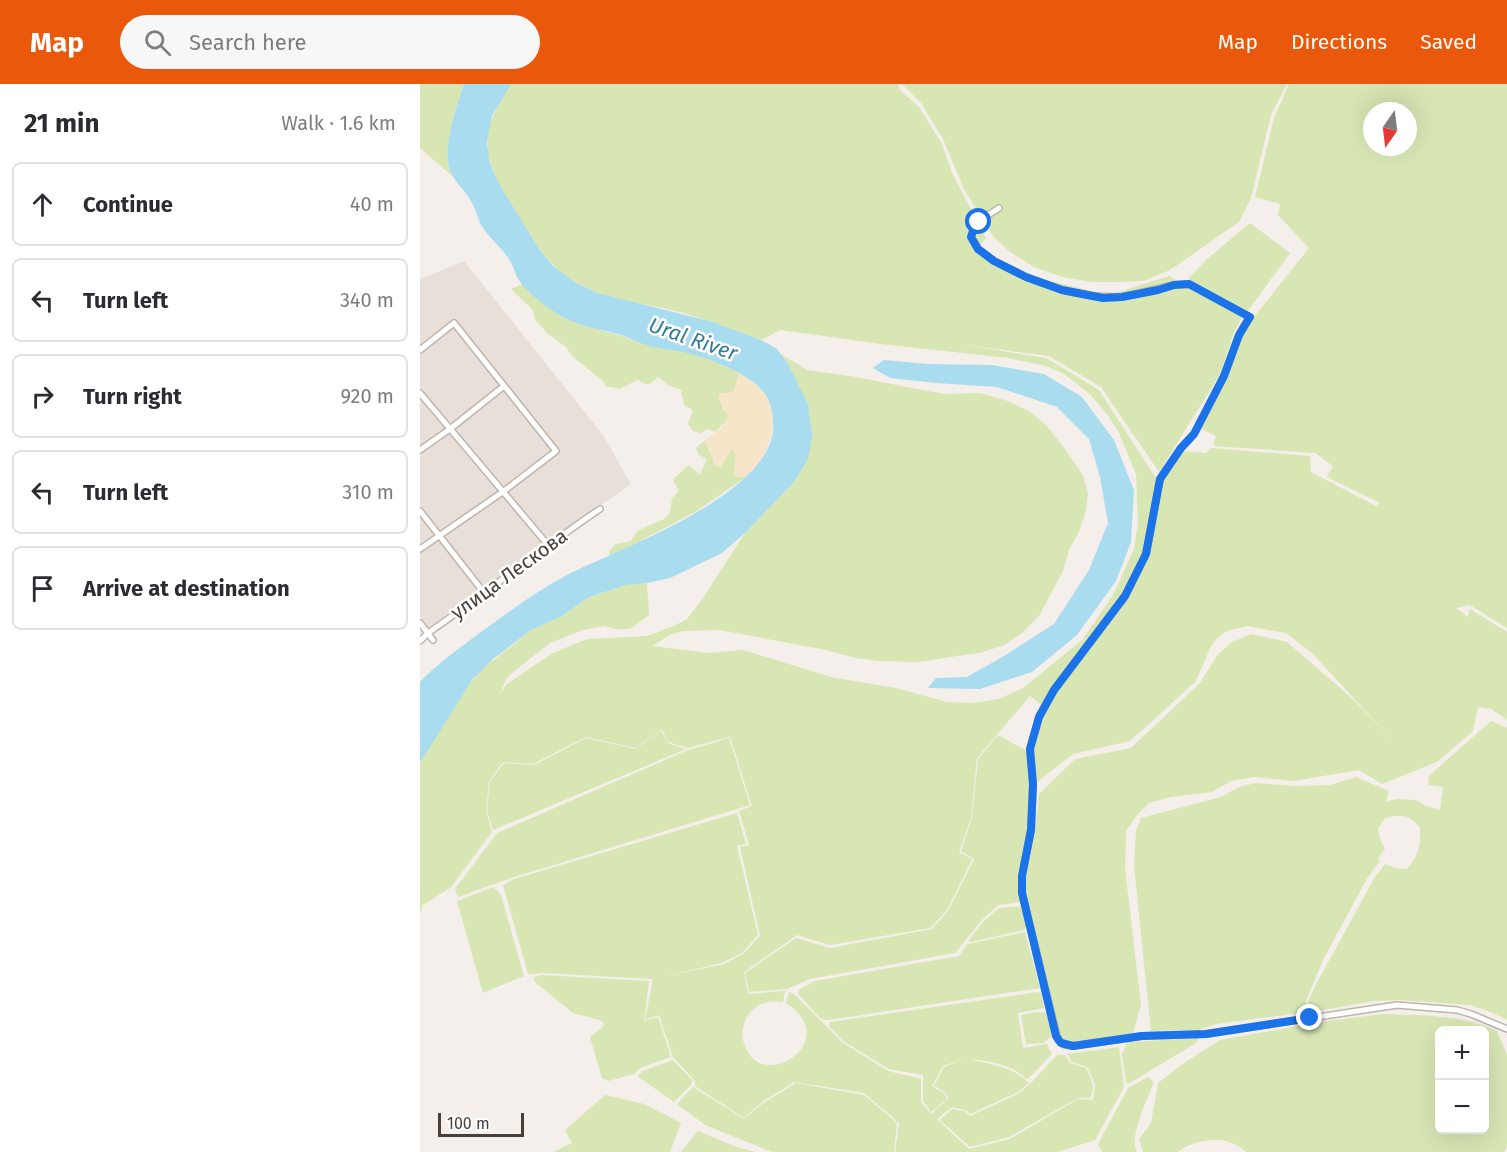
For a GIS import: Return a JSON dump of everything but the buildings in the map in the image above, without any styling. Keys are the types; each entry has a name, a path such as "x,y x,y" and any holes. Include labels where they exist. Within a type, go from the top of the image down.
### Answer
{"street":[{"path":"999,208 979,222 971,237 978,249 994,261 1026,277 1078,294 1103,298 1137,295 1174,285 1189,284 1250,317 1239,335 1224,376 1194,434 1181,448 1160,479 1146,554 1125,596 1054,690 1039,717 1030,749 1033,784 1031,830 1022,876 1022,893 1058,1041 1073,1046 1142,1036 1206,1034 1397,1005 1457,1010 1507,1029"},
{"path":"420,350 454,323 556,452 420,549"},
{"path":"420,450 504,386"},
{"path":"420,393 548,545"},
{"name":"улица Лескова","path":"420,641 600,509"},
{"path":"420,511 485,594"},
{"path":"420,623 434,640"}],"shaded area":[{"path":"464,261 603,435 631,484 420,633 420,279"}],"green space":[{"path":"420,84 464,84 450,130 448,154 452,176 420,148"},
{"path":"511,84 898,84 900,90 919,107 942,144 952,173 986,238 980,245 1013,272 1109,295 1169,276 1243,315 1234,332 1220,374 1159,472 1101,387 1049,356 958,344 1046,358 1099,390 1157,480 1145,555 1123,596 1049,692 1043,706 1030,696 977,758 971,818 959,852 972,859 947,910 930,928 830,945 797,935 744,972 748,994 785,991 783,1002 757,1006 748,1015 742,1034 751,1057 764,1064 779,1064 792,1058 802,1047 807,1033 802,1018 786,1003 789,992 795,995 842,1042 888,1071 921,1079 921,1102 931,1114 948,1099 946,1093 934,1086 944,1067 967,1058 943,1066 932,1086 945,1094 947,1099 931,1112 923,1101 923,1075 889,1069 843,1041 829,1026 830,1022 1041,993 1044,1008 1018,1013 1023,1048 1047,1044 1052,1054 1030,1077 1026,1079 1000,1064 970,1059 1008,1069 1029,1083 1018,1092 970,1114 965,1110 952,1107 937,1119 969,1149 1010,1139 1078,1099 1093,1100 1095,1084 1087,1067 1072,1062 1067,1054 1119,1047 1124,1087 1095,1140 1058,1152 895,1152 899,1123 864,1093 794,1082 762,1102 744,1118 695,1086 695,1081 673,1057 659,1015 645,1020 653,979 528,974 503,885 514,879 737,813 746,844 737,846 758,935 742,953 721,963 663,977 724,964 743,954 760,936 740,847 749,845 739,811 752,806 730,737 687,748 668,742 662,729 636,748 586,737 533,764 503,762 489,781 486,811 492,832 451,887 423,905 420,914 420,763 463,692 481,670 531,630 562,616 589,597 626,585 647,583 649,615 632,628 621,630 604,626 583,630 550,643 507,677 500,694 507,684 553,653 587,639 647,636 687,619 745,533 794,482 807,461 808,404 781,354 807,370 944,394 980,393 1008,401 1029,411 1047,426 1064,448 1083,475 1088,494 1086,511 1079,532 1069,550 1063,571 1039,616 1022,633 1004,645 983,652 918,662 878,661 720,630 683,631 669,635 653,646 708,653 743,650 831,677 896,688 947,702 971,703 999,699 1023,688 1082,640 1113,595 1134,549 1138,523 1136,474 1119,433 1090,394 1064,374 1046,366 1008,358 780,330 761,340 684,313 615,298 582,286 567,277 546,258 535,242 499,184 493,169 489,155 489,129 501,100"},
{"path":"902,84 1287,84 1271,115 1251,198 1239,222 1170,270 1143,281 1092,282 1062,277 1034,267 1010,252 992,235 964,189 943,139 921,103"},
{"path":"1289,84 1507,84 1507,628 1470,605 1456,608 1468,617 1470,609 1507,632 1507,720 1491,709 1478,707 1473,731 1437,762 1382,784 1359,770 1293,781 1255,777 1231,781 1212,792 1171,797 1149,803 1126,831 1125,868 1141,1005 1133,1033 1070,1044 1058,1039 1024,897 1039,794 1075,759 1131,748 1200,683 1218,654 1232,642 1252,634 1287,642 1355,701 1396,744 1312,653 1286,633 1247,626 1227,631 1218,637 1211,646 1196,681 1130,741 1073,754 1037,782 1031,747 1052,696 1125,598 1148,556 1161,479 1179,451 1206,453 1211,448 1310,456 1311,472 1376,506 1380,503 1327,477 1333,466 1315,453 1213,446 1216,436 1200,428 1227,379 1240,339 1250,322 1309,248 1278,215 1280,204 1255,197 1274,118"},
{"path":"1250,223 1290,253 1248,311 1188,279 1206,260"},
{"path":"523,284 562,317 578,324 649,346 690,353 739,373 734,391 728,393 722,408 727,413 728,419 715,432 707,429 701,433 693,431 688,424 693,410 684,405 681,390 668,385 659,377 648,385 637,380 620,389 605,386 604,382 572,356 566,347 547,333 535,319 532,309 511,289"},
{"path":"705,440 714,465 721,466 732,448 736,454 734,476 746,477 695,512 610,557 609,551 616,544 631,541 637,531 664,519 670,513 672,498 679,491 673,479 689,465 700,475 707,459 699,455 696,448"},
{"path":"1491,721 1507,728 1507,1020 1470,1005 1399,1000 1374,1001 1312,1012 1308,1003 1314,988 1375,877 1385,864 1407,869 1417,854 1420,827 1408,817 1396,816 1385,818 1378,828 1385,849 1324,958 1306,1001 1308,1012 1216,1024 1199,1030 1151,1031 1134,866 1136,831 1141,818 1221,797 1239,787 1256,783 1294,786 1330,785 1356,777 1389,791 1386,802 1397,799 1416,800 1440,810 1443,787 1428,785 1429,776"},
{"path":"661,730 668,743 686,749 493,830 487,811 490,781 504,763 534,765 586,738 636,749"},
{"path":"998,735 1027,751 1030,811 1020,875 1022,902 998,905 983,919 955,953 810,979 787,989 749,992 745,973 796,938 830,948 932,929 948,911 974,859 961,851 972,818 978,759"},
{"path":"729,738 750,805 508,879 458,897 455,889 497,833 686,751"},
{"path":"494,887 501,895 524,976 483,993 457,901"},
{"path":"1022,906 1027,926 1024,930 968,941 984,921 999,908"},
{"path":"1025,932 1040,988 828,1020 821,1019 798,994 799,990 815,981 959,956 967,944"},
{"path":"542,975 649,981 644,1021 658,1017 671,1057 640,1068 634,1074 608,1081 602,1078 590,1037 604,1026 603,1021 573,1013 535,982 534,977"},
{"path":"1036,1012 1047,1013 1052,1036 1043,1043 1026,1044 1021,1015"},
{"path":"1383,1014 1456,1019 1484,1026 1435,1026 1435,1134 1489,1134 1489,1028 1497,1031 1507,1055 1507,1146 1504,1152 1246,1152 1231,1143 1210,1140 1195,1143 1178,1152 1143,1152 1139,1139 1151,1123 1158,1083 1220,1040 1327,1021"},
{"path":"1199,1038 1196,1043 1128,1084 1126,1082 1122,1054 1128,1042"},
{"path":"1057,1055 1065,1055 1070,1063 1086,1068 1093,1087 1090,1098 1078,1098 1009,1137 970,1147 940,1120 952,1109 964,1111 970,1116 1018,1094"},
{"path":"673,1060 692,1080 691,1085 674,1102 637,1076 643,1071"},
{"path":"1148,1077 1154,1082 1137,1128 1135,1146 1137,1152 1102,1152 1098,1144 1128,1088"},
{"path":"796,1083 864,1095 897,1123 894,1152 772,1152 705,1125 677,1104 693,1087 744,1119 762,1104"},
{"path":"605,1095 644,1104 681,1123 670,1152 553,1152 572,1143 565,1130"},
{"path":"698,1131 734,1146 755,1152 681,1152"}],"sand":[{"path":"739,373 764,392 770,405 772,421 768,447 746,477 734,476 736,455 732,448 721,467 715,466 705,440 721,428 728,419 718,398 720,393 734,391"}],"water":[{"name":"Ural River","path":"464,84 511,84 492,116 487,142 489,158 502,189 539,249 553,266 576,283 598,293 713,322 761,340 777,349 788,364 808,404 812,436 807,461 794,482 745,533 722,553 670,578 626,585 589,597 562,616 531,630 493,659 472,680 420,763 420,682 427,675 477,635 567,575 687,518 718,499 745,478 764,455 773,431 772,414 767,397 761,389 743,375 696,355 649,346 621,335 575,323 549,308 526,288 517,277 509,259 481,225 472,202 454,179 449,166 450,130"},
{"path":"884,360 927,364 992,365 1044,374 1082,397 1114,440 1134,490 1131,542 1116,581 1077,635 1032,672 980,689 928,688 936,678 967,677 1054,624 1089,570 1108,523 1100,477 1089,439 1057,407 997,387 890,378 873,368"}],"route":[{"path":"979,222 971,237 978,249 994,261 1041,283 1078,294 1103,298 1137,295 1174,285 1189,284 1250,317 1239,335 1224,376 1194,434 1181,448 1160,479 1146,554 1125,596 1054,690 1039,717 1030,749 1033,784 1031,830 1022,876 1022,893 1058,1041 1073,1046 1142,1036 1206,1034 1310,1018"}]}
